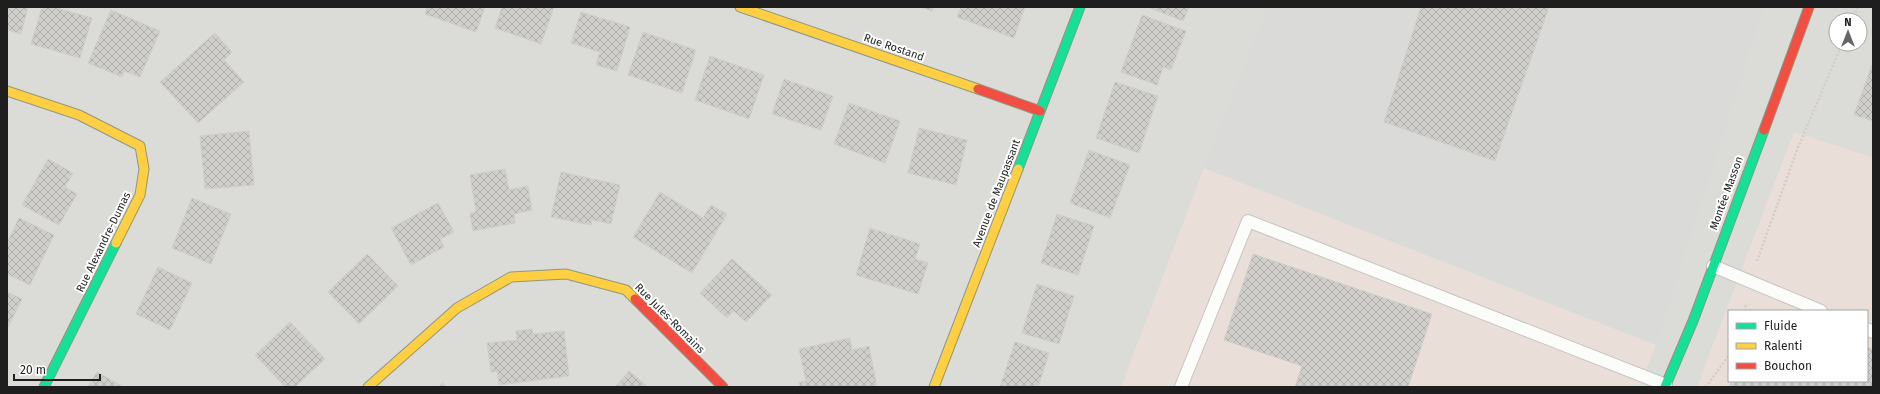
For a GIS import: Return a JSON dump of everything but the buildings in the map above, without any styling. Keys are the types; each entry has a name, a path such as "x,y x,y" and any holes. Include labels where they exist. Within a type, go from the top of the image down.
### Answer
{"street":[{"name":"Rue Rostand","path":"740,7 1040,111"},
{"name":"Avenue de Maupassant","path":"934,387 1080,7"},
{"name":"Montée Masson","path":"1666,386 1693,321 1712,266 1809,7"},
{"name":"Rue Alexandre-Dumas","path":"7,91 79,114 140,146 144,169 140,195 44,387"},
{"name":"Rue Jules-Romains","path":"368,387 457,308 511,277 566,274 626,290 723,387"}],"lane":[{"path":"1181,387 1248,221 1666,386"},
{"path":"1712,266 1819,310"}],"path":[{"path":"1755,267 1797,150 1839,52"},
{"path":"1706,387 1728,356"}],"shaded area":[{"path":"7,7 1873,7 1873,387 7,387"},
{"path":"1268,7 1764,7 1656,345 1204,168"},
{"path":"1794,132 1873,158 1873,387 1697,387"},
{"path":"1204,168 1656,345 1639,387 1121,387"}],"traffic: fast":[{"path":"1018,169 1080,7"},
{"path":"1665,387 1693,321 1764,130"},
{"path":"44,387 116,243"}],"traffic: slow":[{"path":"740,7 978,89"},
{"path":"7,91 79,115 140,146 144,169 140,195 116,243"},
{"path":"934,387 1018,169"},
{"path":"368,387 457,308 511,277 566,274 626,290 635,299"}],"traffic: jam":[{"path":"1764,130 1809,7"},
{"path":"978,89 1040,111"},
{"path":"635,299 723,387"}]}
